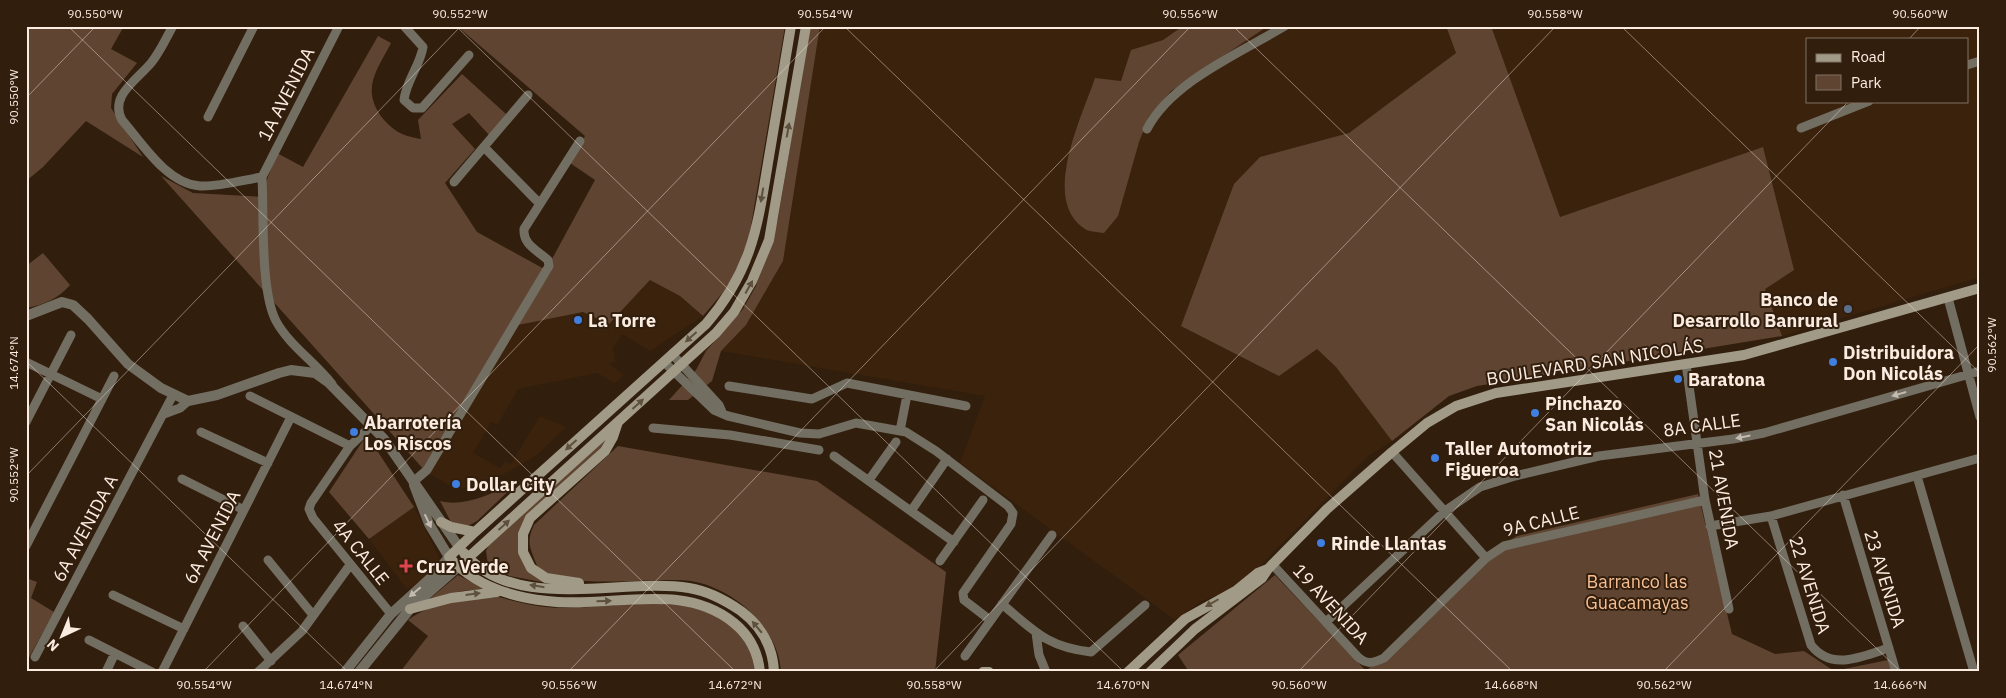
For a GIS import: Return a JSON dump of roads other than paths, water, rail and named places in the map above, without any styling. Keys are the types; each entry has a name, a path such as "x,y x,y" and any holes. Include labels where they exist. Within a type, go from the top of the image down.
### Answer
{"main road":[{"path":"760,672 758,657 750,640 731,621 711,607 675,600 548,602 524,598 477,581 458,567 449,557 706,324 723,304 740,275 755,236 791,26"},
{"path":"458,567 716,333 734,312 752,281 769,240 806,26"},
{"name":"BOULEVARD SAN NICOLÁS","path":"1150,672 1195,630 1262,578 1270,566 1327,509 1392,452 1444,413 1477,398 1496,393 1744,355 1980,288"},
{"path":"618,422 613,437 605,450 530,518 525,526 522,543 526,561 531,568 546,578 572,583 599,583 622,588"},
{"path":"440,522 451,527 475,532"},
{"path":"459,546 468,558 483,569 497,577 521,583 558,589 689,588 722,599 748,616 761,631 769,645 774,672"},
{"name":"BOULEVARD SAN NICOLÁS","path":"1128,672 1185,620 1237,590 1270,566"},
{"path":"410,609 452,598 502,591"},
{"path":"982,672 989,672"}],"street":[{"path":"172,26 150,64 124,92 118,105 118,113 168,172 191,184 202,186 262,177 266,281 270,305 276,321 287,336 320,368 343,398"},
{"path":"208,117 254,26"},
{"name":"1A AVENIDA","path":"262,177 340,26"},
{"path":"404,26 423,47 422,55 405,92 404,100 413,108 422,108 469,55"},
{"path":"1147,129 1154,116 1179,89 1285,26"},
{"path":"1968,65 1980,61"},
{"path":"454,182 528,95"},
{"path":"1801,128 1867,102"},
{"path":"413,482 427,470 549,266 548,260 528,244 524,236 524,229 580,141"},
{"path":"484,147 540,204"},
{"path":"1948,298 1980,418"},
{"path":"26,316 62,302 73,305 128,364 173,395 188,400 202,400 291,370 315,373 343,398 393,450 440,522 459,546"},
{"path":"26,422 71,335"},
{"path":"668,358 714,410 723,414 793,431 819,434 856,422 912,434 1008,506 1013,513 1011,524 963,593 964,600 990,620"},
{"path":"26,362 102,399"},
{"name":"21 AVENIDA","path":"1686,364 1705,500 1729,608"},
{"name":"8A CALLE","path":"1326,622 1445,510 1480,487 1508,478 1599,456 1697,442 1733,439 1764,433 1980,371"},
{"path":"26,546 114,376"},
{"path":"729,386 812,399 847,383 966,406"},
{"name":"6A AVENIDA A","path":"35,657 173,395"},
{"path":"900,431 907,395"},
{"path":"250,396 350,446 371,426"},
{"path":"164,414 180,408 188,400"},
{"name":"6A AVENIDA","path":"162,672 291,417"},
{"path":"653,428 730,435 819,450"},
{"path":"790,444 793,431"},
{"path":"201,432 268,463"},
{"path":"869,480 896,442"},
{"name":"4A CALLE","path":"350,446 311,503 309,509 313,518 391,614"},
{"path":"1392,452 1486,558"},
{"path":"834,456 954,542"},
{"path":"1710,526 1771,516 1980,458"},
{"path":"911,510 947,460"},
{"path":"1917,476 1974,672"},
{"path":"182,479 244,510"},
{"path":"345,672 391,614 436,573 449,557 429,524 417,497 413,482"},
{"name":"23 AVENIDA","path":"1843,495 1896,672"},
{"path":"940,561 983,500"},
{"name":"9A CALLE","path":"1367,663 1384,658 1497,549 1512,543 1705,500"},
{"name":"22 AVENIDA","path":"1771,516 1811,644 1825,658 1844,662 1889,648"},
{"path":"965,656 1052,535"},
{"path":"268,560 313,615"},
{"path":"258,672 302,631 350,565"},
{"name":"19 AVENIDA","path":"1270,566 1358,657 1367,663"},
{"path":"359,672 410,609 458,567"},
{"path":"113,595 184,629"},
{"path":"1002,604 1039,636 1058,646 1091,652 1146,605"},
{"path":"243,626 271,661"},
{"path":"1039,636 1039,654 1046,672"},
{"path":"89,640 152,672"},
{"path":"106,672 115,654"}],"place":[{"name":"Banco de Desarrollo Banrural","path":"1848,309"},
{"name":"La Torre","path":"578,320"},
{"name":"Distribuidora Don Nicolás","path":"1833,362"},
{"name":"Baratona","path":"1678,379"},
{"name":"Pinchazo San Nicolás","path":"1535,413"},
{"name":"Abarrotería Los Riscos","path":"354,432"},
{"name":"Taller Automotriz Figueroa","path":"1435,458"},
{"name":"Dollar City","path":"456,484"},
{"name":"Rinde Llantas","path":"1321,543"},
{"name":"Cruz Verde","path":"406,566"}],"park label":[{"name":"Barranco las Guacamayas","path":"1637,591"}]}
